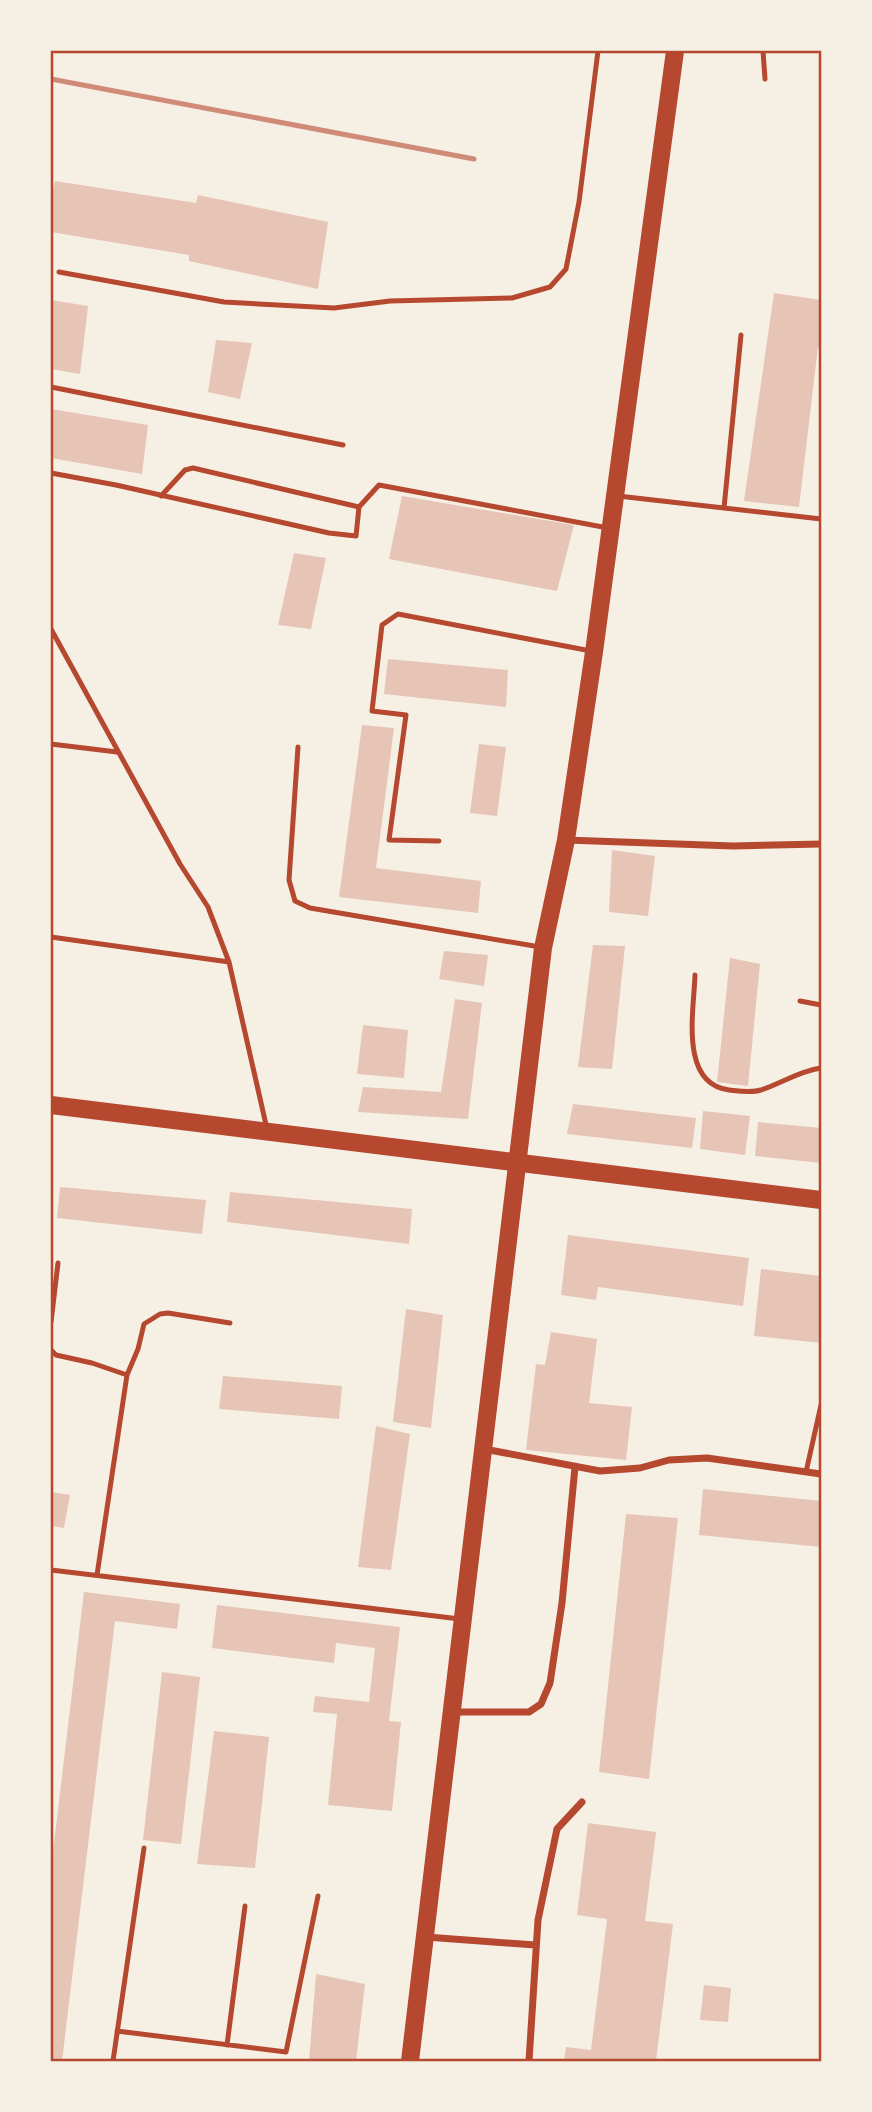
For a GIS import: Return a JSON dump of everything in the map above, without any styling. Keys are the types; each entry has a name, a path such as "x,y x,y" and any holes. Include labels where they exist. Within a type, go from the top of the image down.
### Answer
{"main road":[{"path":"410,2061 543,948 566,840 594,652 675,51"},
{"path":"51,1105 821,1199"}],"street":[{"path":"566,840 733,846 821,844"},
{"path":"484,1449 600,1471 640,1468 669,1460 707,1458 821,1474"},
{"path":"452,1712 529,1712 541,1704 550,1683 562,1603 575,1467"},
{"path":"529,2061 538,1920 557,1829 582,1802"},
{"path":"425,1937 535,1945"}],"lane":[{"path":"59,272 224,302 334,308 390,301 512,298 550,287 566,269 579,202 598,51"},
{"path":"763,51 765,79"},
{"path":"723,508 741,335"},
{"path":"51,387 343,445"},
{"path":"161,496 184,470 193,468 359,507"},
{"path":"51,473 329,533 356,536 359,507 379,485 611,528"},
{"path":"615,496 821,519"},
{"path":"439,841 389,839 406,715 372,711 382,625 398,614 594,652"},
{"path":"51,629 180,864 208,907 229,962 268,1132"},
{"path":"51,744 117,752"},
{"path":"298,747 289,880 296,901 310,908 543,948"},
{"path":"51,937 229,962"},
{"path":"695,975 693,1053 697,1067 712,1085 723,1089 760,1090 804,1070 821,1068"},
{"path":"800,1001 821,1005"},
{"path":"51,1322 58,1263"},
{"path":"97,1575 127,1375 138,1349 144,1324 154,1317 168,1313 230,1323"},
{"path":"51,1350 56,1355 127,1375"},
{"path":"806,1472 821,1405"},
{"path":"51,1570 463,1620"},
{"path":"113,2061 144,1848"},
{"path":"284,2061 318,1896"},
{"path":"227,2045 245,1906"},
{"path":"117,2031 286,2052"}],"building":[{"path":"55,181 196,203 198,195 328,222 318,289 189,261 189,255 51,232 51,197"},
{"path":"774,293 821,300 821,348 818,347 799,507 744,501"},
{"path":"51,300 88,306 80,374 51,369"},
{"path":"216,340 252,343 240,399 208,392"},
{"path":"51,409 148,425 142,474 51,458"},
{"path":"402,496 574,525 557,591 389,559"},
{"path":"294,553 326,558 311,629 278,625"},
{"path":"388,659 508,670 506,707 384,694"},
{"path":"362,725 394,728 376,868 481,881 478,913 339,897"},
{"path":"479,744 506,747 497,816 470,813"},
{"path":"612,850 655,856 648,916 609,912"},
{"path":"593,945 625,946 612,1069 578,1067"},
{"path":"444,951 488,955 484,986 439,979"},
{"path":"730,958 760,964 748,1086 717,1082"},
{"path":"455,999 482,1003 468,1119 358,1112 363,1087 441,1092"},
{"path":"363,1025 408,1030 404,1078 357,1074"},
{"path":"573,1104 696,1118 692,1148 567,1134"},
{"path":"703,1111 750,1116 745,1155 700,1149"},
{"path":"758,1122 821,1128 821,1163 755,1156"},
{"path":"60,1187 206,1200 202,1234 57,1218"},
{"path":"230,1192 412,1209 409,1244 227,1222"},
{"path":"568,1235 749,1258 743,1306 598,1287 596,1300 561,1295"},
{"path":"761,1269 821,1276 821,1343 754,1336"},
{"path":"406,1309 443,1315 431,1428 393,1422"},
{"path":"551,1332 597,1339 589,1403 632,1407 626,1460 526,1450 536,1364 545,1365"},
{"path":"223,1376 342,1386 339,1419 219,1409"},
{"path":"376,1426 410,1434 391,1570 358,1567"},
{"path":"703,1489 821,1501 821,1547 699,1535"},
{"path":"51,1492 70,1495 64,1528 51,1526"},
{"path":"626,1514 678,1518 649,1779 599,1772"},
{"path":"84,1592 180,1604 177,1629 115,1621 62,2061 51,2061 51,1868"},
{"path":"217,1605 400,1627 389,1721 401,1722 392,1811 328,1805 337,1714 313,1712 315,1696 369,1702 375,1648 336,1643 334,1663 212,1648"},
{"path":"162,1672 200,1677 181,1844 143,1840"},
{"path":"214,1731 269,1737 255,1868 197,1864"},
{"path":"588,1823 656,1832 645,1921 673,1924 656,2061 564,2061 566,2047 591,2050 607,1919 577,1915"},
{"path":"316,1974 365,1984 356,2061 309,2061"},
{"path":"704,1985 731,1988 728,2022 700,2020"}],"railway":[{"path":"51,79 474,159"}]}
